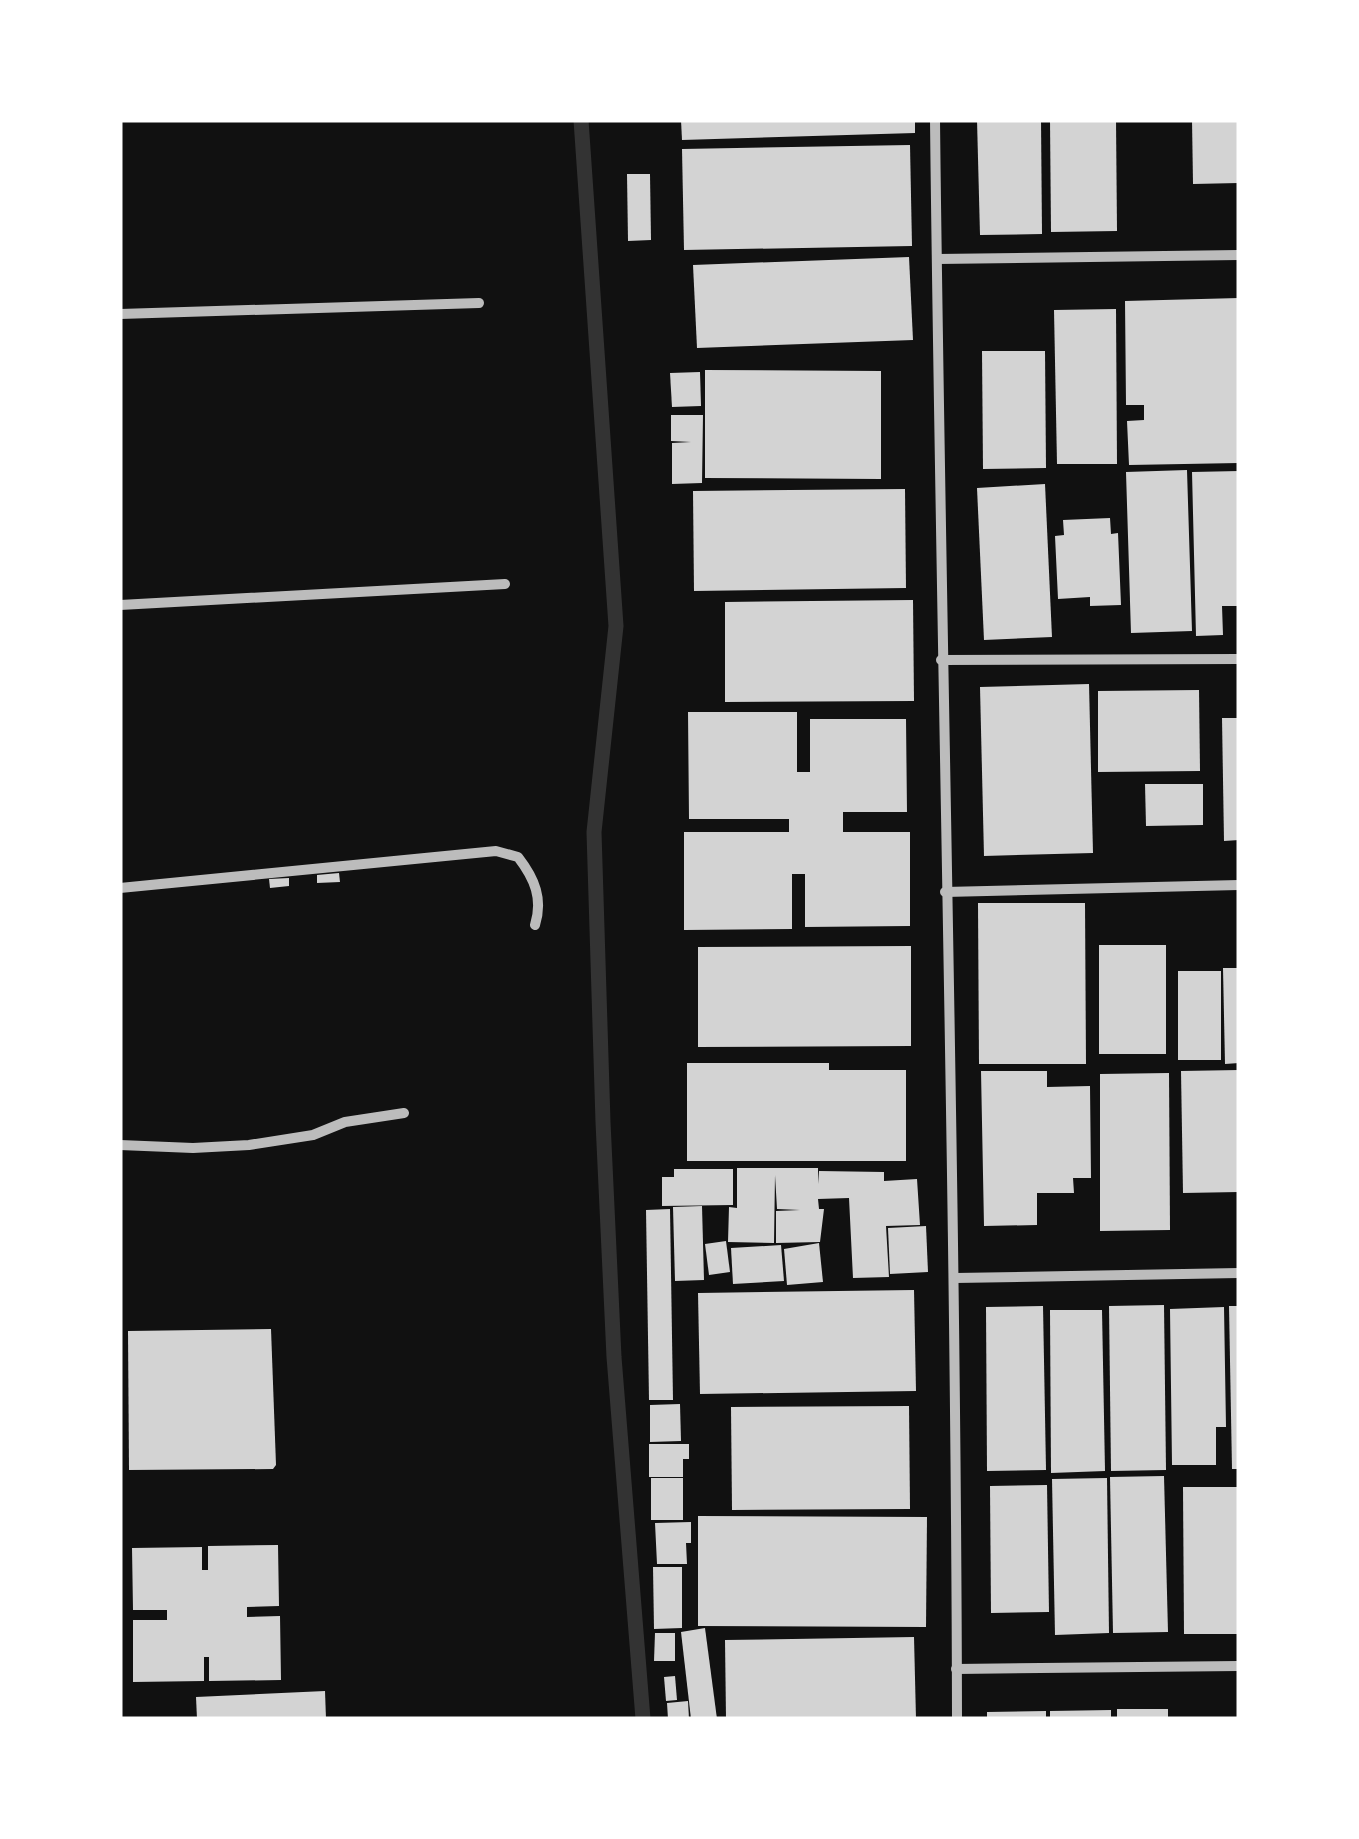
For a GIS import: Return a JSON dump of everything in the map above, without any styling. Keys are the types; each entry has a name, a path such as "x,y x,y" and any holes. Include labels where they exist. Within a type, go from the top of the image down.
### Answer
{"street":[{"path":"935,120 945,892 955,1278 956,1719"},
{"path":"936,259 1239,255"},
{"path":"120,314 479,303"},
{"path":"120,605 505,584"},
{"path":"941,660 1239,660"},
{"path":"120,888 496,852 518,858 535,884 540,908 535,925"},
{"path":"945,892 1239,885"},
{"path":"120,1145 249,1145 313,1136 345,1122 404,1113"},
{"path":"955,1278 1239,1273"},
{"path":"956,1669 1239,1666"}],"building":[{"path":"681,120 915,120 915,133 682,140"},
{"path":"977,120 1041,120 1042,234 980,235"},
{"path":"1050,120 1116,120 1117,231 1051,232"},
{"path":"1192,120 1239,120 1239,183 1193,184"},
{"path":"910,145 912,246 684,250 682,149"},
{"path":"627,174 650,174 651,240 628,241"},
{"path":"909,257 913,340 697,348 693,265"},
{"path":"1239,298 1239,463 1129,465 1127,421 1144,420 1144,405 1126,405 1125,301"},
{"path":"1116,309 1117,464 1057,464 1054,310"},
{"path":"982,351 1045,351 1046,468 983,469"},
{"path":"705,370 881,371 881,479 705,478"},
{"path":"700,372 701,406 672,407 670,373"},
{"path":"671,415 703,415 702,483 672,484 672,443 691,442 671,441"},
{"path":"1187,470 1192,631 1131,633 1126,472"},
{"path":"1239,471 1239,606 1222,606 1223,635 1196,636 1192,472"},
{"path":"1045,484 1052,637 984,640 977,488"},
{"path":"905,489 906,588 694,591 693,491"},
{"path":"1110,518 1111,534 1118,533 1121,605 1090,606 1090,597 1058,599 1055,536 1064,535 1063,520"},
{"path":"913,600 914,701 725,702 725,602"},
{"path":"1089,684 1093,853 984,856 980,687"},
{"path":"1199,690 1200,771 1098,772 1098,691"},
{"path":"688,712 797,712 797,772 810,772 810,719 906,719 907,812 843,812 843,832 910,832 910,926 805,927 805,874 792,874 792,929 684,930 684,832 789,832 789,819 689,819"},
{"path":"1222,718 1239,718 1239,840 1224,841"},
{"path":"1145,784 1203,784 1203,825 1146,826"},
{"path":"339,873 340,882 317,883 317,875"},
{"path":"289,878 289,886 270,888 269,879"},
{"path":"978,903 1085,903 1086,1064 979,1064"},
{"path":"1099,945 1166,945 1166,1054 1099,1054"},
{"path":"911,946 911,1046 698,1047 698,947"},
{"path":"1223,968 1239,968 1239,1063 1225,1064"},
{"path":"1178,971 1221,971 1221,1060 1178,1060"},
{"path":"687,1063 829,1063 829,1070 906,1070 906,1161 687,1161"},
{"path":"1239,1070 1239,1192 1183,1193 1181,1071"},
{"path":"981,1071 1047,1071 1047,1087 1090,1086 1091,1178 1073,1178 1074,1193 1037,1193 1037,1225 984,1226"},
{"path":"1169,1073 1170,1230 1100,1231 1100,1074"},
{"path":"737,1168 818,1168 818,1184 819,1171 884,1172 884,1181 917,1179 920,1225 886,1226 889,1277 853,1278 849,1198 818,1199 819,1209 824,1209 820,1242 776,1243 776,1211 800,1210 777,1209 775,1175 774,1243 728,1242 729,1207 737,1208"},
{"path":"674,1169 733,1169 733,1205 662,1206 662,1177 674,1177"},
{"path":"702,1206 704,1280 675,1281 673,1207"},
{"path":"670,1209 673,1400 649,1400 646,1210"},
{"path":"926,1226 928,1272 890,1274 888,1228"},
{"path":"726,1241 730,1272 709,1275 705,1244"},
{"path":"819,1243 823,1282 787,1285 784,1249"},
{"path":"781,1245 784,1281 733,1284 731,1248"},
{"path":"914,1290 916,1391 700,1394 698,1293"},
{"path":"1164,1305 1166,1470 1111,1471 1109,1306"},
{"path":"1043,1306 1046,1470 987,1471 986,1307"},
{"path":"1229,1306 1239,1306 1239,1469 1232,1469"},
{"path":"1224,1307 1226,1427 1216,1427 1216,1465 1172,1465 1170,1309"},
{"path":"1050,1310 1102,1310 1105,1471 1051,1473"},
{"path":"271,1329 276,1465 273,1469 129,1470 128,1331"},
{"path":"680,1404 681,1441 650,1442 650,1405"},
{"path":"909,1406 910,1509 732,1510 731,1407"},
{"path":"649,1444 689,1444 689,1459 683,1459 683,1477 649,1477"},
{"path":"1164,1476 1168,1632 1113,1633 1110,1477"},
{"path":"651,1478 683,1478 683,1520 651,1520"},
{"path":"1107,1478 1109,1633 1055,1635 1052,1479"},
{"path":"1047,1485 1049,1612 991,1613 990,1486"},
{"path":"1183,1487 1239,1487 1239,1634 1184,1634"},
{"path":"698,1516 927,1517 926,1627 698,1626"},
{"path":"691,1522 687,1564 657,1564 655,1523"},
{"path":"278,1545 279,1606 247,1607 247,1617 280,1616 281,1680 209,1681 209,1657 204,1657 204,1681 133,1682 133,1620 167,1620 167,1610 133,1610 132,1548 202,1547 202,1570 208,1570 208,1546"},
{"path":"653,1567 682,1567 682,1628 654,1629"},
{"path":"705,1628 717,1719 691,1719 681,1632"},
{"path":"655,1633 675,1633 675,1661 654,1661"},
{"path":"914,1637 916,1719 726,1719 725,1640"},
{"path":"675,1676 677,1700 666,1701 664,1677"},
{"path":"325,1691 326,1719 197,1719 196,1697"},
{"path":"688,1701 689,1719 668,1719 667,1703"},
{"path":"1117,1709 1168,1709 1168,1719 1117,1719"},
{"path":"1111,1710 1111,1719 1050,1719 1050,1711"},
{"path":"1046,1711 1046,1719 987,1719 987,1712"}],"waterway":[{"path":"581,120 616,626 594,832 603,1122 614,1357 643,1719"}]}
